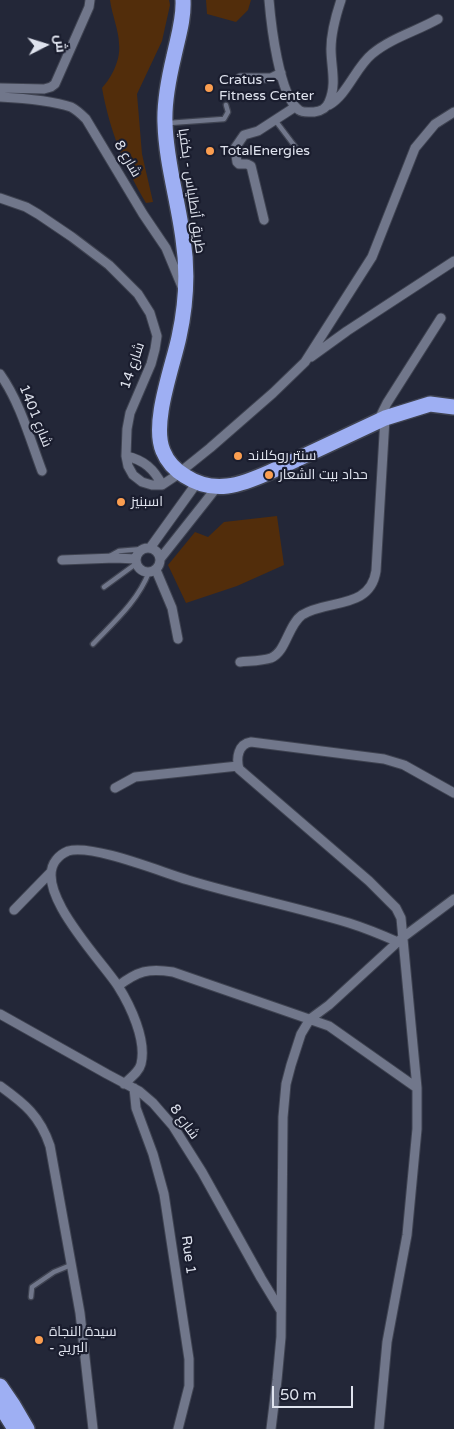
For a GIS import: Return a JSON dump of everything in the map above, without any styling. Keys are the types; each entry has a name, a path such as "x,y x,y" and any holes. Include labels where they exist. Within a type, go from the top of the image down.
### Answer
{"highway":[{"name":"طريق أنطلياس - بكفيا","path":"183,0 182,21 173,57 167,94 165,123 170,167 183,239 185,294 179,337 159,422 160,443 166,458 179,472 196,484 217,487 233,486 253,480 382,419 430,404 454,406"},
{"path":"0,1386 27,1429"},
{"path":"0,1404 15,1429"}],"street":[{"path":"0,88 44,89 55,84 89,7 90,0"},
{"path":"269,0 273,36 281,73 295,107 303,112 322,110 336,100 360,66 373,53 438,19"},
{"path":"328,105 332,91 334,70 331,53 332,36 341,0"},
{"path":"240,78 271,78 281,73"},
{"name":"شارع 8","path":"0,97 70,107 78,111 86,119 142,214 166,248 185,294"},
{"path":"264,220 251,166 237,162 235,148 244,135 258,131 295,107"},
{"path":"305,362 372,256 415,148 427,131 454,112"},
{"name":"شارع 14","path":"0,198 26,207 38,214 109,265 138,294 150,313 157,336 155,349 151,364 130,413 127,429 126,456 128,466 133,475 142,482 162,485"},
{"path":"126,456 144,462 152,468 162,485 198,458 273,393 305,362 347,331 454,261"},
{"path":"240,662 266,659 276,655 294,624 304,614 357,598 370,587 376,571 382,419 387,403 441,318"},
{"path":"332,321 338,330 347,331"},
{"name":"شارع 1401","path":"0,374 6,382 19,412 42,471"},
{"path":"152,468 166,458"},
{"path":"152,571 141,570 137,561 140,552 146,549 196,484"},
{"path":"152,571 217,487"},
{"path":"146,549 156,551 160,559"},
{"path":"62,560 107,558 137,561"},
{"path":"152,571 172,608 178,639"},
{"path":"238,766 239,750 251,742 384,758 404,765 454,793"},
{"path":"115,788 135,777 238,766 369,881 396,908 401,918 400,940 416,1088 417,1129 411,1204 402,1265 389,1327 379,1429"},
{"path":"14,910 50,874 57,858 67,851 75,850 110,855 188,880 350,923 400,940"},
{"path":"50,874 55,892 64,911 74,928 118,986 140,1032 142,1047 140,1067 124,1084"},
{"path":"271,1429 280,1361 281,1156 284,1101 286,1084 296,1045 310,1019 329,1005 400,940 454,898"},
{"path":"118,986 141,972 152,970 173,972 310,1019 336,1030 416,1088"},
{"name":"شارع 8","path":"0,1014 134,1088 153,1103 176,1132 202,1172 281,1311"},
{"path":"0,1086 38,1118 45,1131 54,1164 80,1313 93,1429"},
{"name":"Rue 1","path":"134,1088 136,1108 153,1154 165,1203 189,1359 189,1386 178,1429"}],"lane":[{"path":"165,123 224,119 228,112 226,105"},
{"path":"275,120 300,153"},
{"path":"107,558 119,552 146,549"},
{"path":"104,587 137,561"},
{"path":"93,644 134,600 152,571"},
{"path":"31,1297 32,1287 54,1272 72,1265"}],"shaded area":[{"path":"110,0 169,0 170,5 162,41 137,94 142,154 153,202 146,203 131,175 119,148 105,104 102,88 115,68 119,56 118,34"},
{"path":"206,0 251,0 248,10 236,22 207,14"},
{"path":"277,516 284,565 237,586 186,603 168,565 195,532 208,537 224,522"}],"place":[{"name":"Cratus – Fitness Center","path":"209,88"},
{"name":"TotalEnergies","path":"210,151"},
{"name":"سنتر روكلاند","path":"238,456"},
{"name":"حداد بيت الشعار","path":"269,475"},
{"name":"اسبنيز","path":"121,502"},
{"name":"سيدة النجاة - البريج","path":"39,1340"}]}
